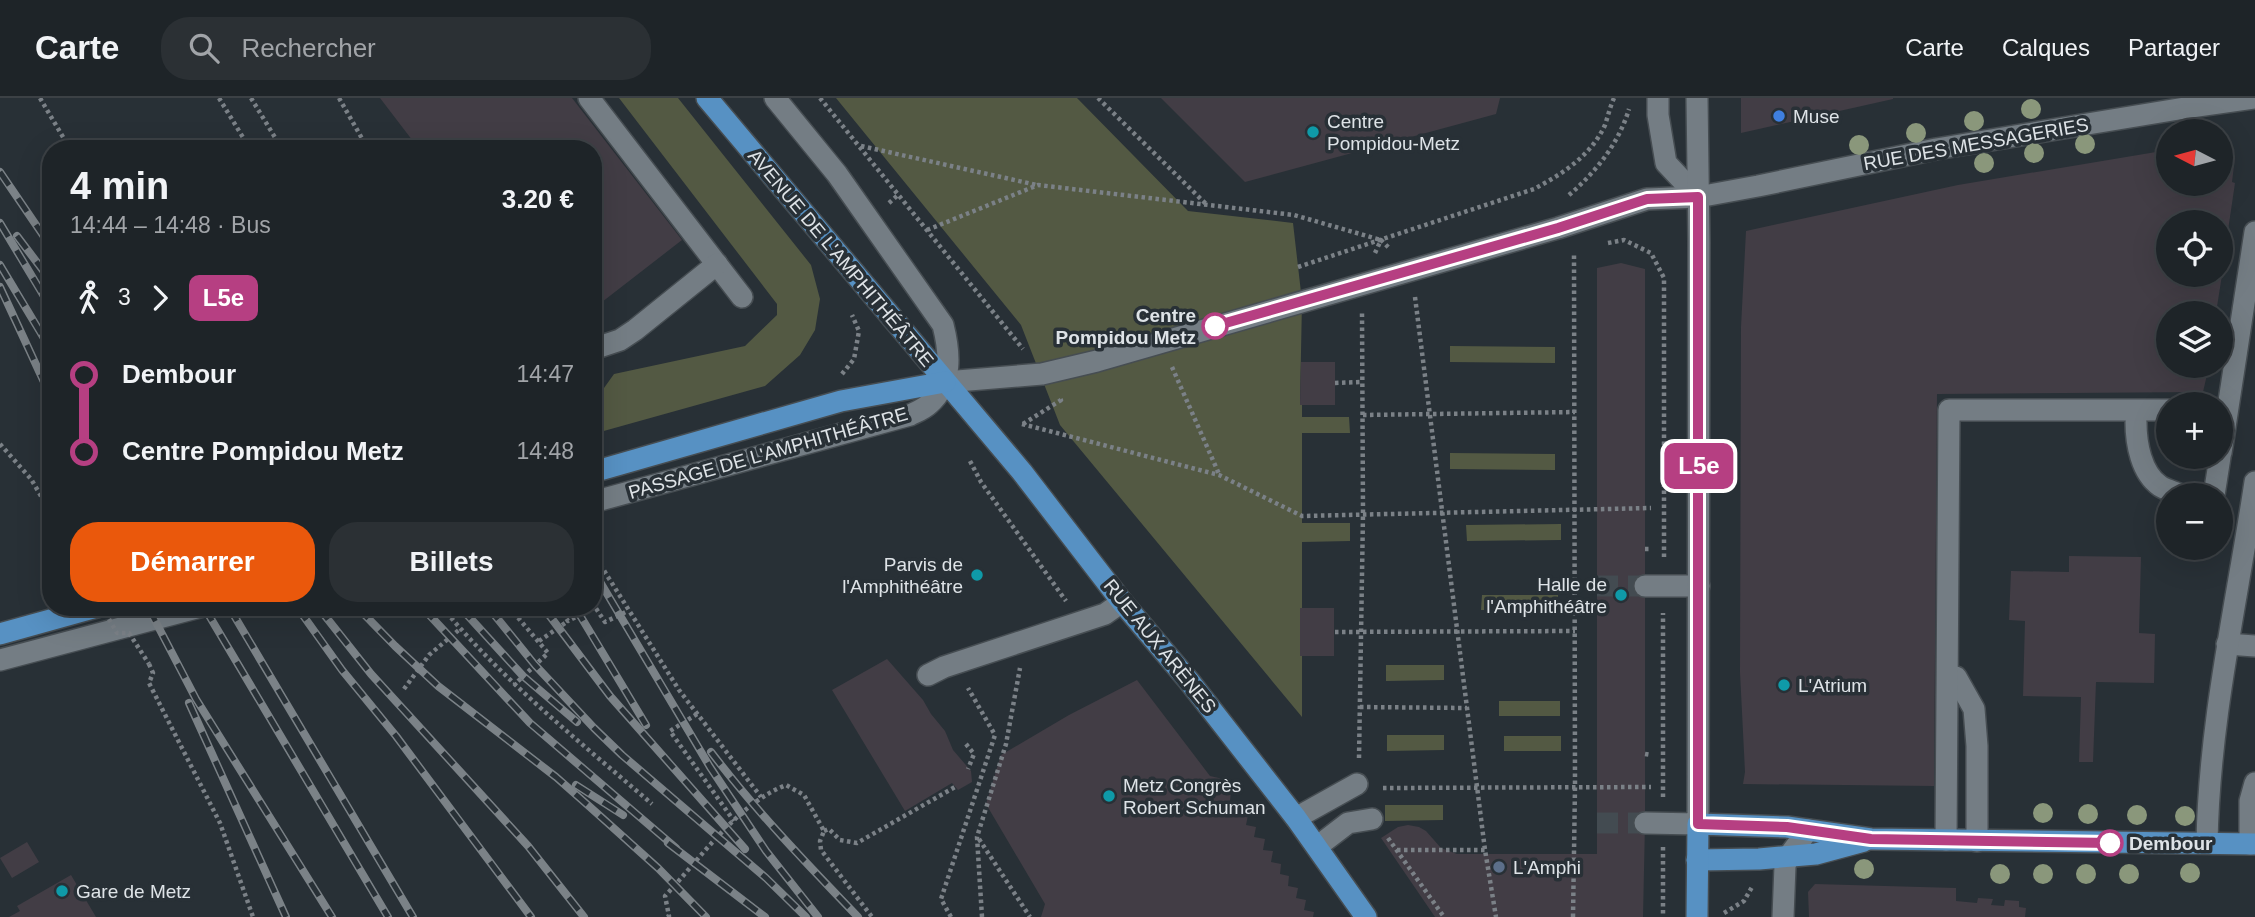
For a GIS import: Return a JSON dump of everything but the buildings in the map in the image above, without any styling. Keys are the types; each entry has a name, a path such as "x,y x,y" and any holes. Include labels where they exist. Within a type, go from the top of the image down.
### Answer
{"main road":[{"name":"AVENUE DE L'AMPHITHÉÂTRE","path":"707,98 945,382"},
{"name":"PASSAGE DE L'AMPHITHÉÂTRE","path":"602,469 841,401 945,382"},
{"name":"RUE AUX ARÈNES","path":"945,382 1022,472 1122,602 1189,681 1318,846 1366,917"},
{"path":"0,634 67,616"},
{"path":"1697,917 1698,824 1760,825 1871,839 2252,844"},
{"path":"1697,860 1816,854 1871,839"}],"street":[{"path":"589,98 742,298"},
{"name":"AVENUE DE L'AMPHITHÉÂTRE","path":"775,98 837,174 943,325 948,347 945,382"},
{"path":"1658,98 1666,163 1698,197"},
{"path":"1654,824 1698,824 1697,98"},
{"name":"RUE DES MESSAGERIES","path":"945,382 1042,374 1097,361 1558,228 1647,199 1698,197 1936,149 2255,98"},
{"path":"2227,392 2255,232"},
{"path":"602,346 620,340 635,330 717,264"},
{"name":"PASSAGE DE L'AMPHITHÉÂTRE","path":"602,500 909,415 929,404 945,382"},
{"path":"1946,840 1949,410 2156,405"},
{"path":"2136,422 2136,442 2144,466 2157,483"},
{"path":"2207,843 2213,744 2255,482"},
{"path":"1654,586 1699,586"},
{"path":"928,675 944,667 1105,614 1122,602"},
{"path":"0,660 166,616"},
{"path":"2227,644 2255,646"},
{"path":"1956,677 1974,709 1977,746 1977,841"},
{"path":"1296,818 1358,775"},
{"path":"2252,844 2250,801 2255,783"},
{"path":"1318,846 1348,823 1379,827"},
{"path":"1783,917 1783,882 1788,857 1808,830"}],"path":[{"path":"40,98 65,140"},
{"path":"219,98 245,140"},
{"path":"251,98 277,140"},
{"path":"340,98 364,140"},
{"path":"820,98 1020,345"},
{"path":"1098,98 1208,205"},
{"path":"1298,267 1534,189 1560,175 1583,156 1604,127 1614,98"},
{"path":"1566,198 1586,181 1603,160 1620,134 1630,105"},
{"path":"859,146 1038,185 1294,215 1381,240 1412,270 1485,850 1496,917"},
{"path":"927,230 1038,185"},
{"path":"871,221 898,195"},
{"path":"1358,775 1363,514 1361,284 1381,240"},
{"path":"1597,245 1624,240 1651,253 1664,278 1654,586 1654,824 1663,917"},
{"path":"1573,917 1574,255"},
{"path":"835,382 853,359 859,331 848,306"},
{"path":"1163,341 1177,381 1219,475"},
{"path":"1335,383 1362,382"},
{"path":"1362,415 1575,412"},
{"path":"1023,424 1219,475 1302,516 1651,508"},
{"path":"0,444 31,479 42,498"},
{"path":"970,461 981,482 1081,623"},
{"path":"1645,550 1652,549"},
{"path":"602,568 679,690 761,797"},
{"path":"601,616 605,622 628,611"},
{"path":"106,616 117,633 129,634 149,664 153,673 149,683 220,824 253,917"},
{"path":"449,616 514,685 652,804"},
{"path":"514,685 548,653 517,616"},
{"path":"565,616 568,621"},
{"path":"539,641 578,616"},
{"path":"404,689 429,655 460,629"},
{"path":"1335,632 1575,631"},
{"path":"982,917 978,836 1006,744 1022,657"},
{"path":"951,917 941,899 995,734 965,682"},
{"path":"1360,707 1467,708"},
{"path":"697,714 670,731 734,821"},
{"path":"966,744 974,754 968,769"},
{"path":"667,917 665,896 694,862 761,797 786,785 804,795 824,831"},
{"path":"824,831 829,829 840,840 857,843 955,787"},
{"path":"1380,788 1651,787"},
{"path":"1379,827 1444,917"},
{"path":"824,831 820,841 821,850 872,917"},
{"path":"978,836 1030,917"},
{"path":"1396,850 1485,850"},
{"path":"1720,915 1744,901 1754,884"}],"green space":[{"path":"619,98 678,98 811,265 820,299 815,330 800,355 765,386 602,431 602,388 614,374 745,346 777,315 777,304"},
{"path":"836,98 1077,98 1188,211 1293,223 1302,301 1302,417 1349,417 1350,433 1302,433 1302,523 1350,523 1350,541 1302,542 1302,717 1060,425 1021,325"},
{"path":"1450,346 1555,347 1555,363 1450,362"},
{"path":"1450,453 1555,454 1555,470 1450,469"},
{"path":"1561,524 1561,540 1467,541 1466,525"},
{"path":"1482,595 1558,595 1558,611 1481,610"},
{"path":"1386,665 1444,665 1444,680 1386,681"},
{"path":"1499,701 1560,701 1560,716 1499,716"},
{"path":"1387,735 1444,735 1444,750 1387,751"},
{"path":"1504,736 1561,736 1561,751 1504,751"},
{"path":"1385,805 1443,805 1443,820 1385,821"}],"tunnel":[{"path":"1597,586 1645,586"},
{"path":"1597,823 1645,823"}],"railway":[{"path":"0,172 42,234"},
{"path":"0,223 42,293"},
{"path":"17,236 42,269"},
{"path":"0,265 42,335"},
{"path":"0,287 42,378"},
{"path":"602,585 710,767 766,851 818,917"},
{"path":"153,616 196,699 332,917"},
{"path":"209,616 388,917"},
{"path":"234,616 413,917"},
{"path":"303,616 531,917"},
{"path":"325,616 371,674 528,846 584,917"},
{"path":"366,616 438,686 556,777 658,868 706,917"},
{"path":"430,616 530,723 676,848"},
{"path":"468,616 523,676 577,722"},
{"path":"495,616 535,665 594,728 766,878 806,917"},
{"path":"550,616 610,696 745,849"},
{"path":"580,616 646,725"},
{"path":"189,703 286,917"},
{"path":"711,752 764,816 858,917"},
{"path":"576,785 623,815"},
{"path":"668,843 765,917"}],"bus line":[{"name":"L5e","path":"1215,326 1558,228 1647,199 1698,197 1698,824 1787,827 1871,839 2110,843"}],"place":[{"name":"Muse","path":"1779,116"},
{"name":"Centre Pompidou-Metz","path":"1313,132"},
{"name":"Centre Pompidou Metz","path":"1215,326"},
{"name":"Parvis de l'Amphithéâtre","path":"977,575"},
{"name":"Halle de l'Amphithéâtre","path":"1621,595"},
{"name":"L'Atrium","path":"1784,685"},
{"name":"Metz Congrès Robert Schuman","path":"1109,796"},
{"name":"Dembour","path":"2110,843"},
{"name":"L'Amphi","path":"1499,867"},
{"name":"Gare de Metz","path":"62,891"}]}
